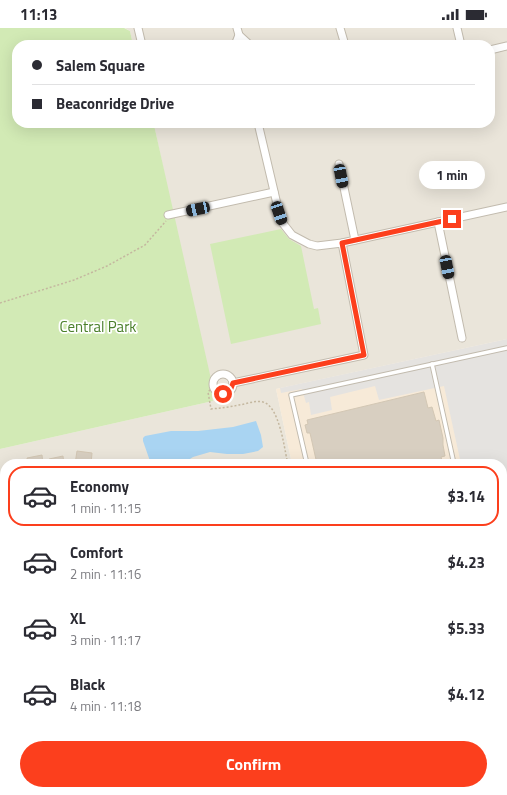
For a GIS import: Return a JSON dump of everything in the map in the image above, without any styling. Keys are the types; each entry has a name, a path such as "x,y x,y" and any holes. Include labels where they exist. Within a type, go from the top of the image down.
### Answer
{"street":[{"path":"138,28 141,40"},
{"path":"340,28 344,40"},
{"path":"457,28 460,40"},
{"path":"238,31 246,40"},
{"path":"495,49 507,46"},
{"path":"259,128 281,221 292,235 310,244 317,246 342,243 507,207"},
{"path":"339,164 355,240"},
{"path":"168,217 274,192"},
{"path":"438,222 462,338"},
{"path":"233,383 364,355 342,243"},
{"path":"223,374 227,376 233,383 230,391 223,394 219,393 213,387 215,378 218,375 223,374"}],"lane":[{"path":"306,459 291,395 507,348"},
{"path":"432,364 453,459"}],"path":[{"path":"0,303 74,280 107,266 145,245 168,217"},
{"path":"213,387 208,392 212,409 257,401 266,402 276,415 279,423 287,459"}],"shaded area":[{"path":"125,28 507,28 507,339 276,389 291,459 0,459 0,449 213,401 155,128 495,128 495,40 132,40 130,31"},
{"path":"507,339 507,459 291,459 276,389"},
{"path":"507,339 507,459 460,459 444,386 379,400 375,386 330,397 332,410 311,415 309,402 306,403 302,389 281,393 280,388"}],"green space":[{"name":"Central Park","path":"0,28 124,28 130,31 132,40 12,40 12,128 155,128 211,379 210,382 213,401 0,449"},
{"path":"281,229 289,239 301,246 314,309 318,308 321,324 231,344 210,244"}],"water":[{"path":"256,421 263,447 258,451 243,454 210,452 190,459 149,459 143,441 145,436 171,431 198,431 233,427"}],"building":[{"path":"424,392 428,408 432,407 436,421 439,420 445,456 441,457 442,459 316,459 310,433 307,433 305,425 308,424 307,420"},
{"path":"77,451 92,453 91,459 76,459"},
{"path":"42,455 42,459 27,459"},
{"path":"63,456 63,459 49,459"}],"route":[{"path":"223,394 230,391 233,383 364,355 342,243 452,219"}]}
